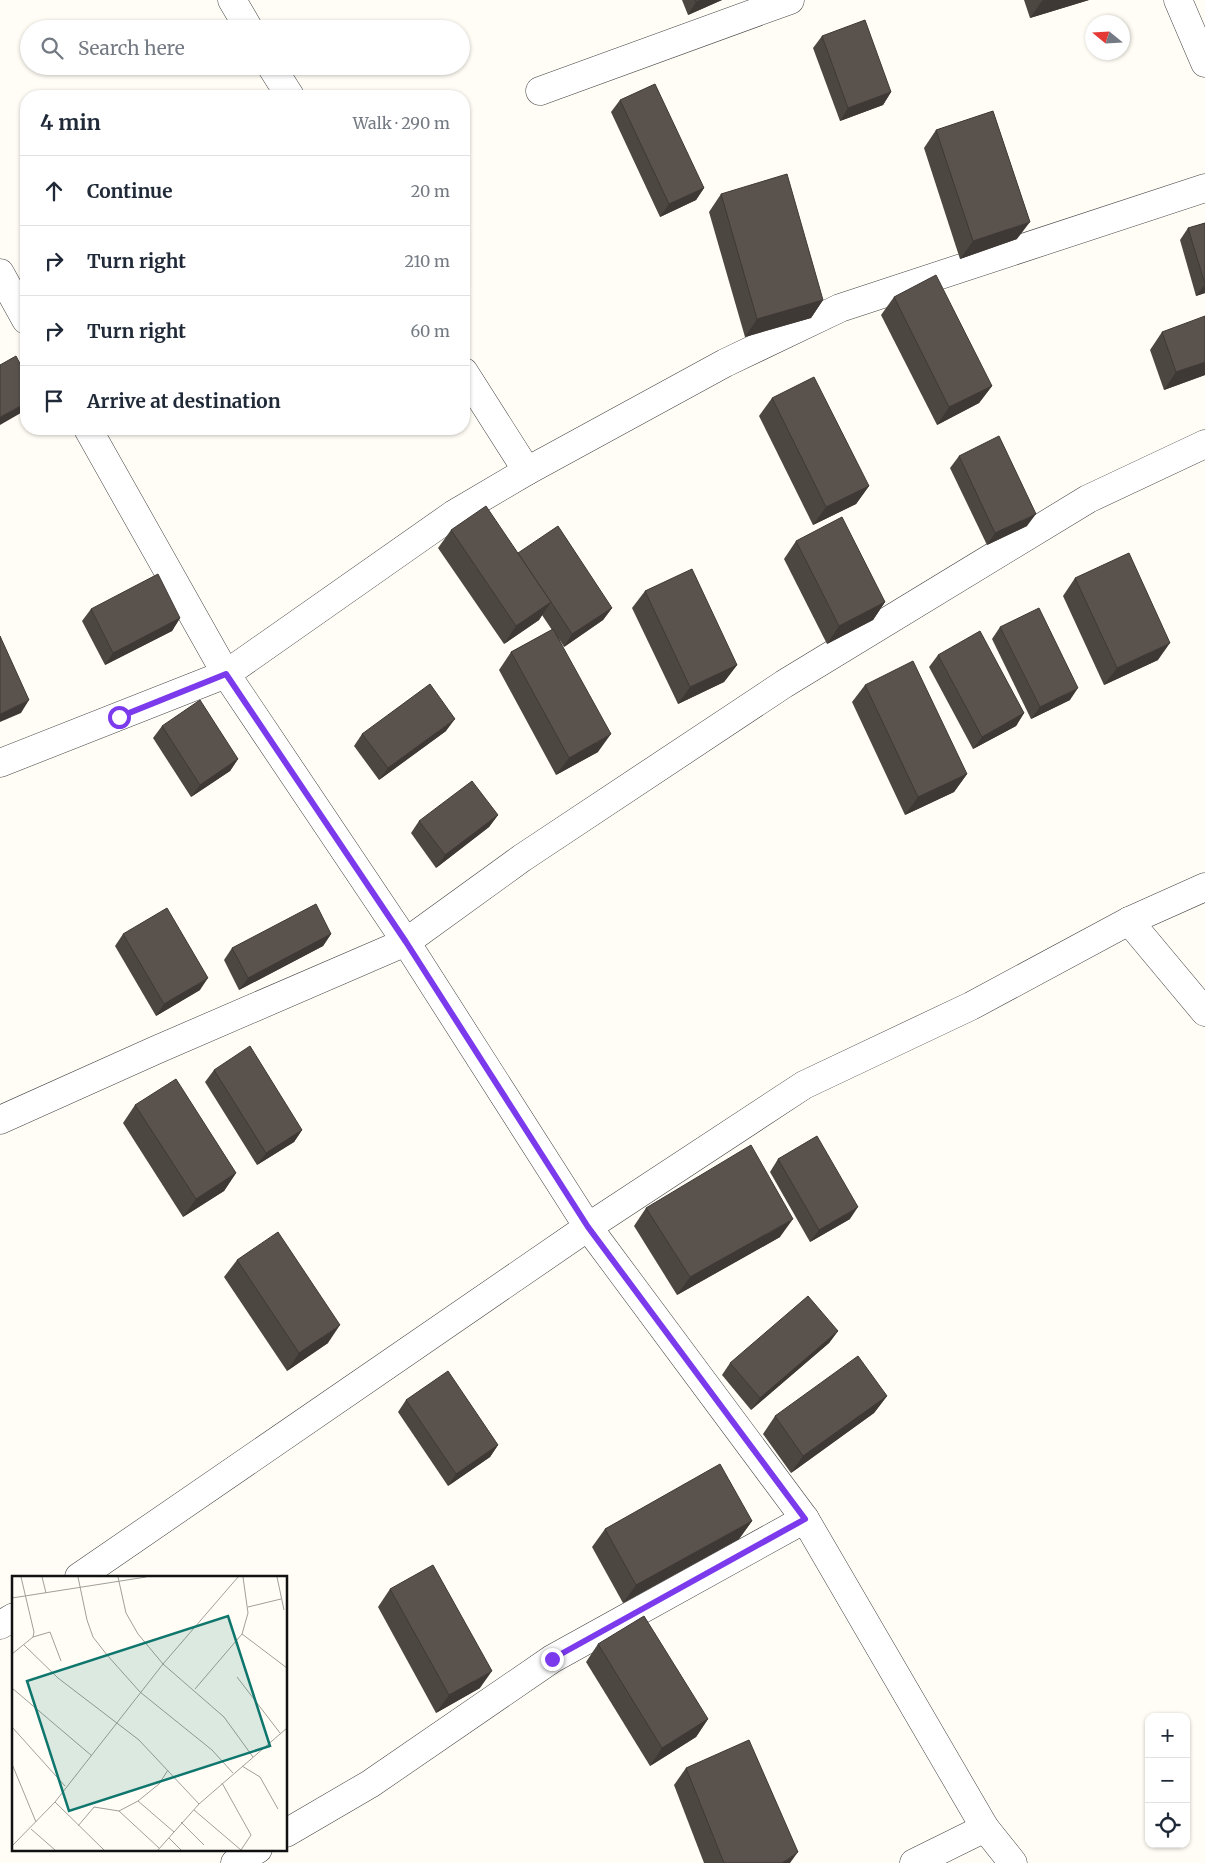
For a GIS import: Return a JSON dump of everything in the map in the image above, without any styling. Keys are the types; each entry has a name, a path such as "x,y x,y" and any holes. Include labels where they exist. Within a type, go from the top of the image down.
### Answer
{"street":[{"path":"232,0 244,20"},
{"path":"540,91 790,0"},
{"path":"1178,0 1205,63"},
{"path":"277,75 286,90"},
{"path":"0,763 226,674 454,514 527,471 725,362 840,308 1205,188"},
{"path":"0,273 20,309"},
{"path":"470,381 527,471"},
{"path":"91,435 226,674 406,942 588,1227 805,1519 985,1828 1013,1863"},
{"path":"0,1120 406,942 522,858 784,684 1088,499 1205,444"},
{"path":"80,1576 588,1227 804,1085 971,1006 1129,921 1205,887"},
{"path":"1129,921 1205,1012"},
{"path":"288,1832 370,1784 552,1659 805,1519"},
{"path":"0,1625 12,1618"},
{"path":"914,1863 985,1828"},
{"path":"235,1863 256,1850"}],"building":[{"path":"865,20 891,92 848,108 822,36"},
{"path":"655,84 704,188 669,204 620,100"},
{"path":"993,111 1030,222 973,241 936,130"},
{"path":"787,174 823,300 757,319 721,194"},
{"path":"1205,223 1205,284 1188,228"},
{"path":"936,275 992,386 949,407 894,297"},
{"path":"1205,316 1205,362 1176,372 1162,332"},
{"path":"16,356 20,364 20,406 0,417 0,365"},
{"path":"814,377 869,486 826,507 772,398"},
{"path":"999,436 1036,514 995,533 959,456"},
{"path":"486,506 551,602 516,626 451,530"},
{"path":"842,517 885,602 839,626 796,541"},
{"path":"558,526 612,608 572,634 518,553"},
{"path":"1129,553 1170,643 1117,668 1075,578"},
{"path":"692,569 737,665 690,687 645,591"},
{"path":"158,574 180,618 113,653 91,609"},
{"path":"1039,608 1078,688 1040,707 1000,627"},
{"path":"553,629 611,734 569,758 511,652"},
{"path":"980,631 1024,713 982,737 938,655"},
{"path":"0,636 29,700 0,714"},
{"path":"913,661 967,774 918,797 865,685"},
{"path":"430,684 455,719 388,768 362,734"},
{"path":"200,700 238,759 200,785 162,726"},
{"path":"472,781 498,815 445,855 419,821"},
{"path":"316,904 331,934 248,978 232,948"},
{"path":"167,908 208,978 164,1004 123,934"},
{"path":"250,1046 302,1130 266,1153 214,1070"},
{"path":"176,1079 236,1173 196,1199 135,1105"},
{"path":"817,1136 858,1207 819,1230 778,1159"},
{"path":"751,1145 793,1219 690,1277 646,1208"},
{"path":"278,1232 340,1325 299,1353 237,1260"},
{"path":"808,1296 838,1331 760,1398 730,1363"},
{"path":"858,1356 887,1396 803,1456 775,1416"},
{"path":"448,1371 498,1445 456,1474 406,1400"},
{"path":"720,1464 752,1521 636,1585 605,1529"},
{"path":"433,1565 492,1671 449,1695 390,1589"},
{"path":"644,1616 708,1719 662,1748 598,1644"},
{"path":"749,1740 798,1852 782,1863 724,1863 686,1768"}],"route":[{"path":"119,717 226,674 406,942 588,1227 805,1519 552,1659"}]}
